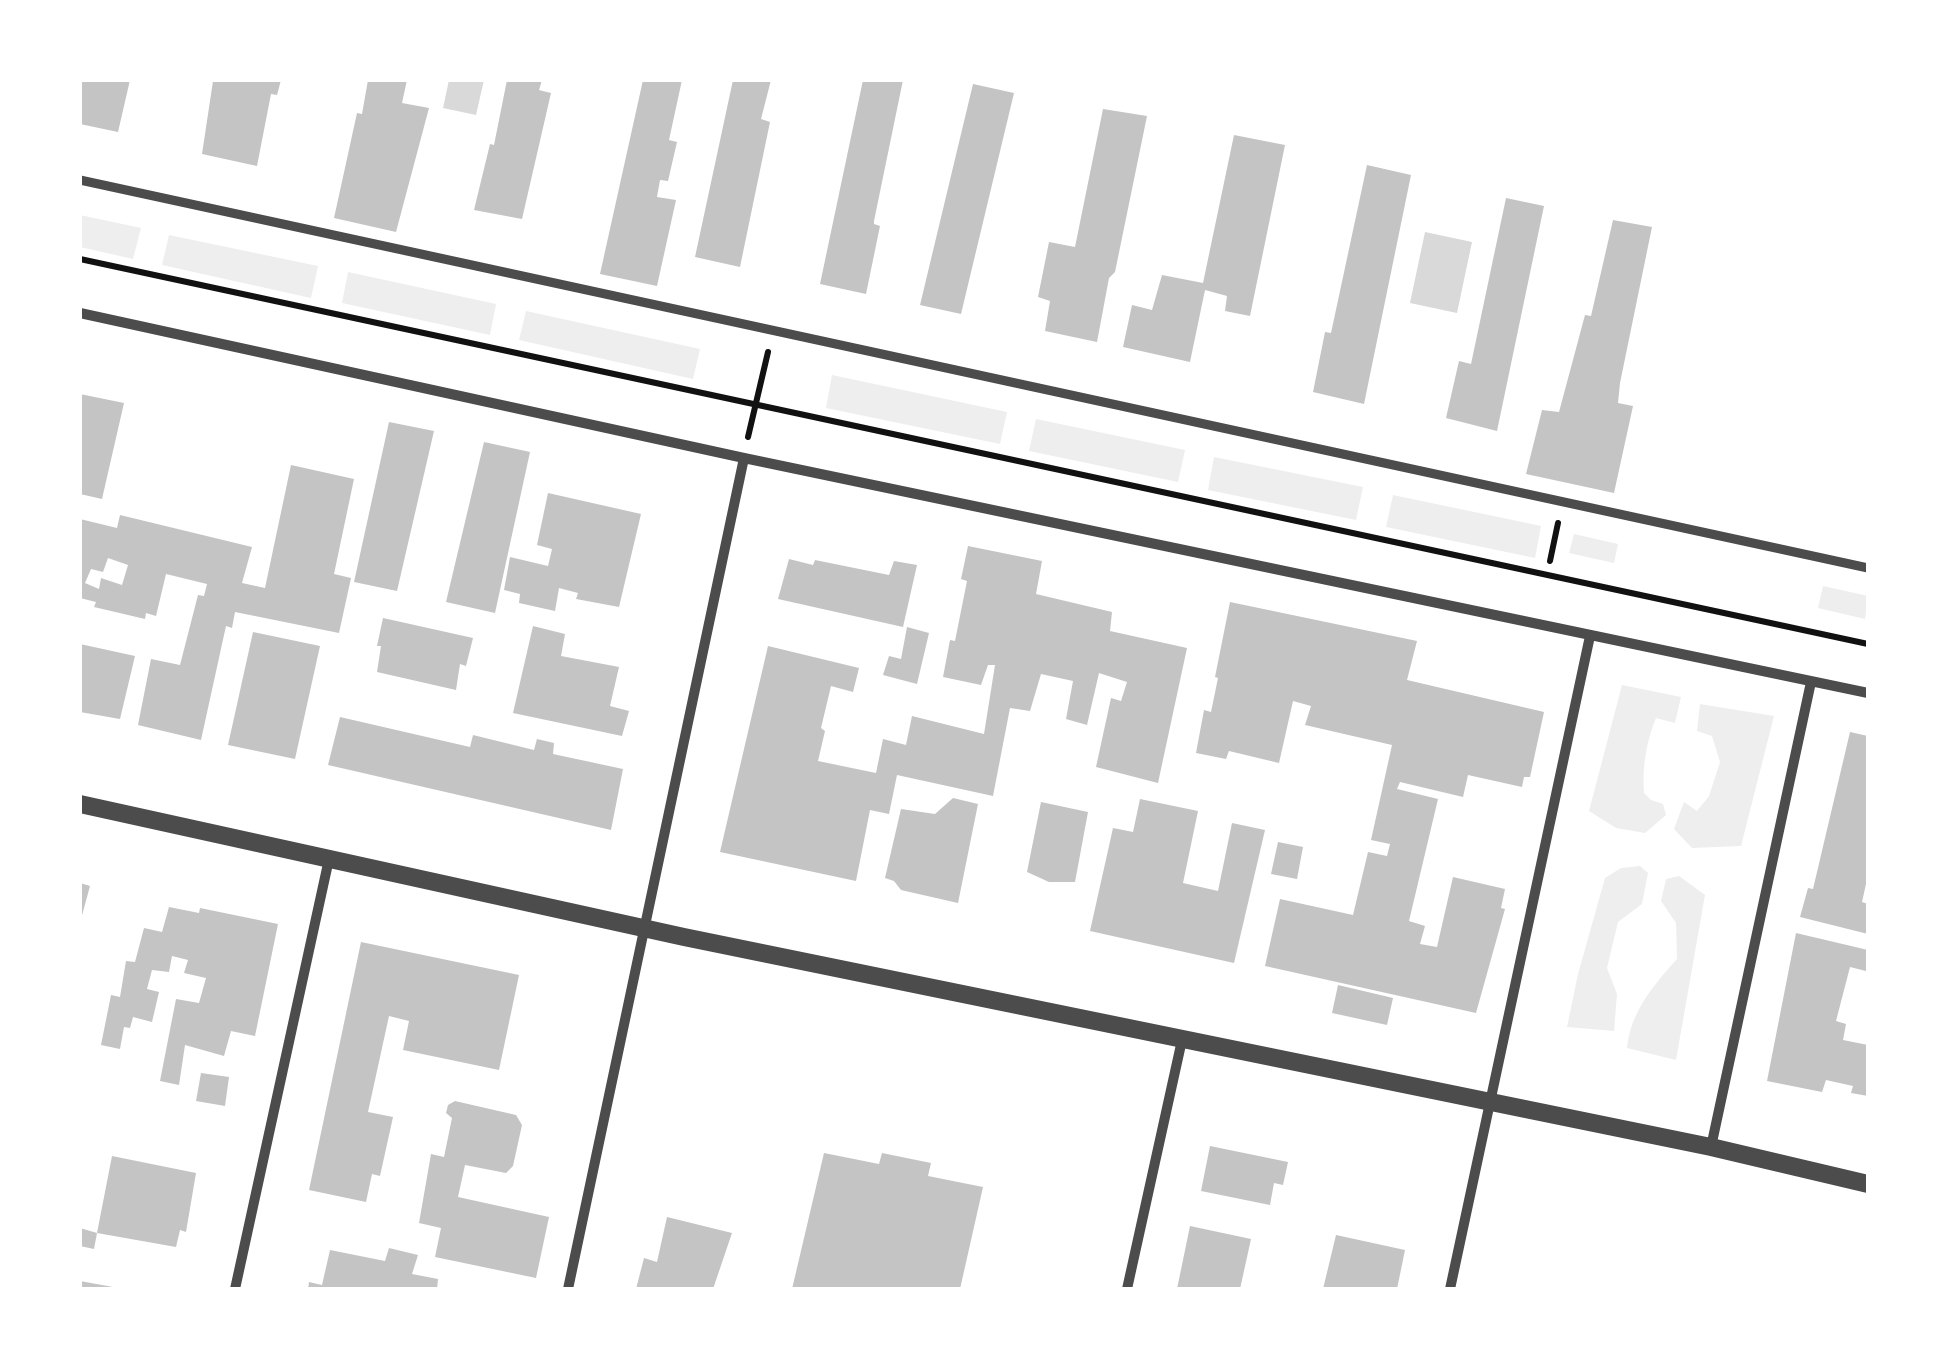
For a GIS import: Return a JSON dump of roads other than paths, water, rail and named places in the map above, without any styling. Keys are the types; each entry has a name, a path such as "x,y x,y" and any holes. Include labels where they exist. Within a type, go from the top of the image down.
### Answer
{"street":[{"path":"80,180 1868,568"},
{"path":"80,313 744,458 1868,692"},
{"path":"568,1289 744,458"},
{"path":"1450,1289 1590,636"},
{"path":"1711,1148 1812,682"},
{"path":"80,804 645,928 1711,1148 1868,1184"},
{"path":"235,1289 330,859"},
{"path":"1127,1289 1182,1040"}]}
